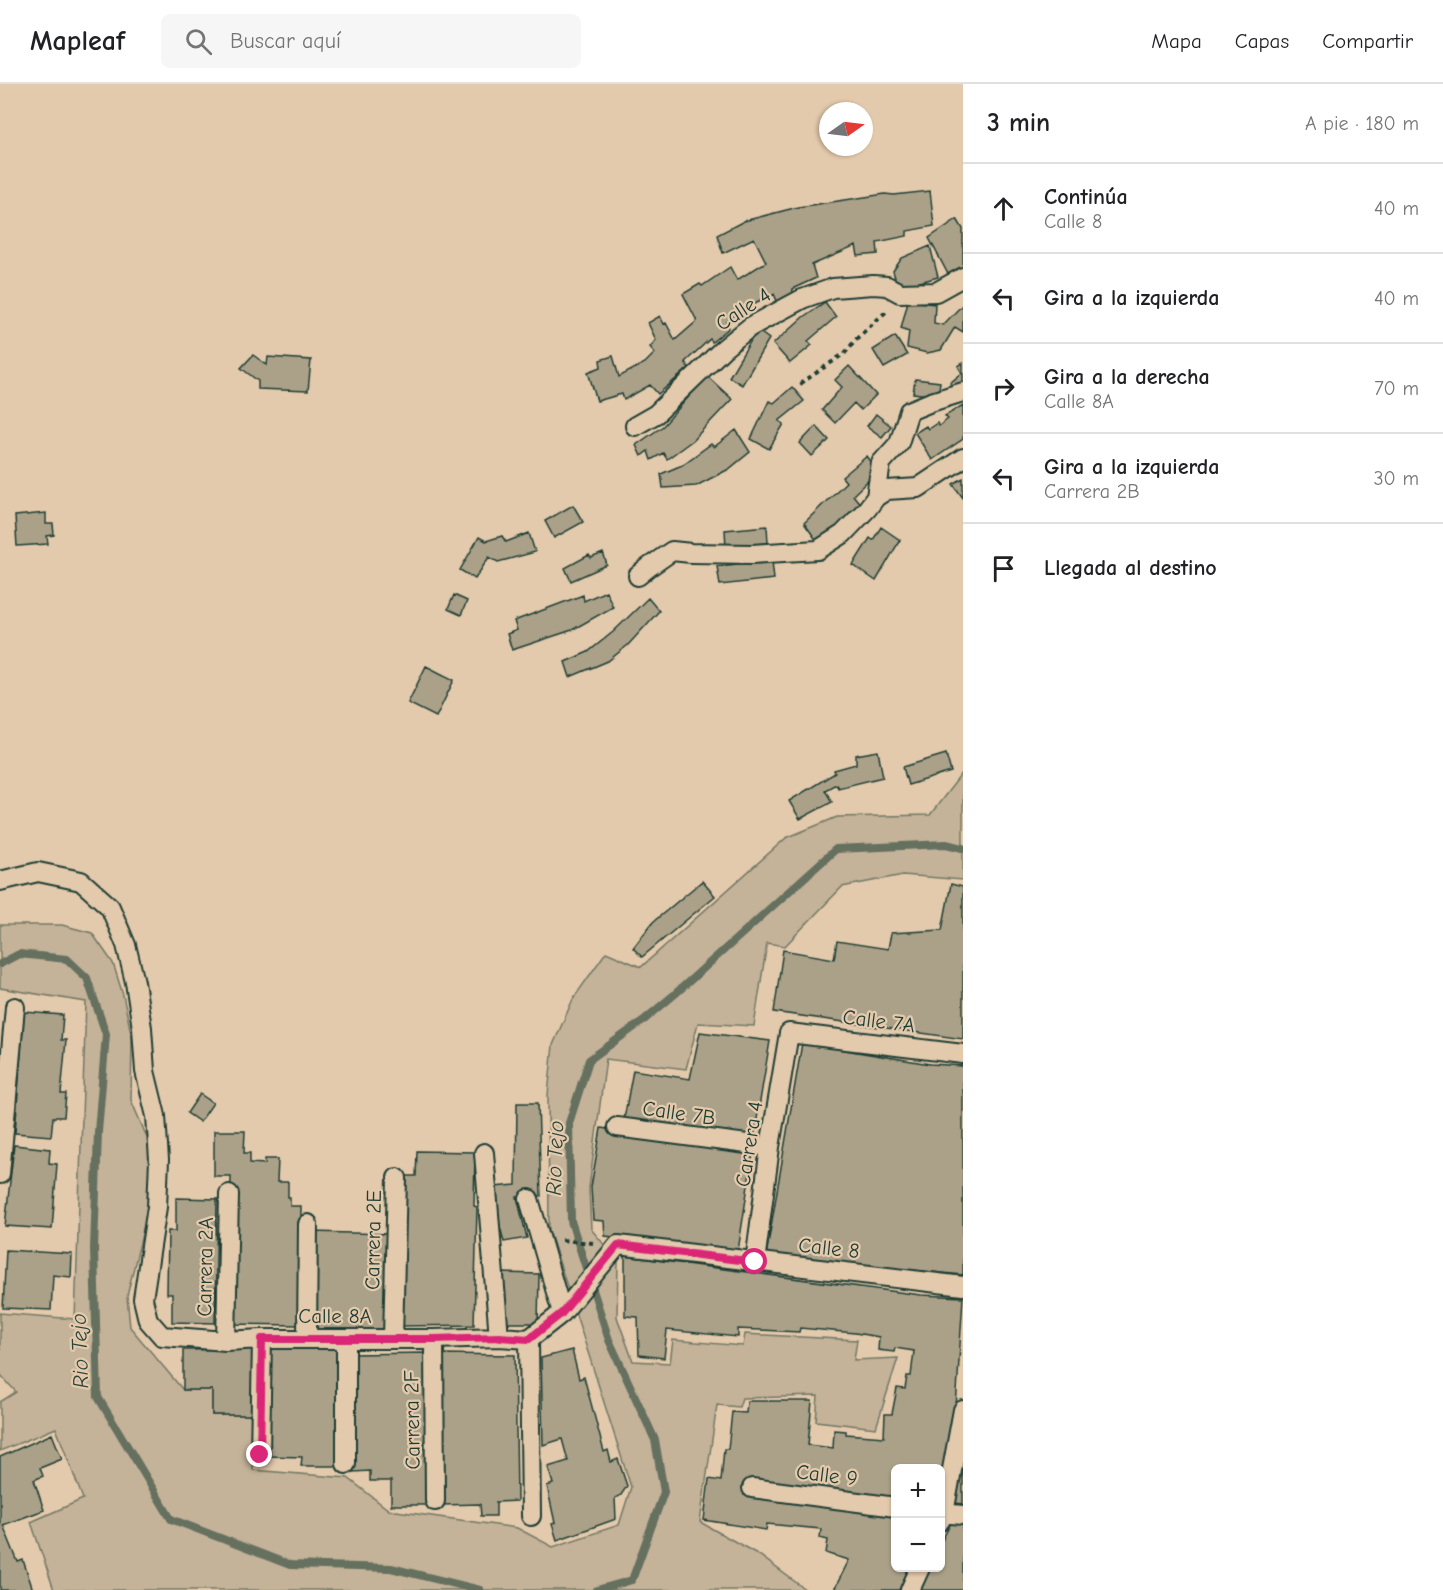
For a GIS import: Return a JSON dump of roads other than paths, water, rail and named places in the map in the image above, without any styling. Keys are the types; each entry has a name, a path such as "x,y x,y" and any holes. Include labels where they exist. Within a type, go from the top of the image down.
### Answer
{"street":[{"name":"Calle 4","path":"635,426 656,414 723,349 750,327 802,299 833,288 873,285 887,286 900,293 936,292 963,277"},
{"path":"876,496 881,463 899,443 909,411 963,393"},
{"path":"638,576 672,551 691,554 752,554 818,550 843,534 876,496 887,490 918,488 963,458"},
{"name":"Calle 8A","path":"0,881 38,872 81,881 111,907 126,945 135,982 142,1028 145,1071 156,1116 159,1160 157,1207 142,1299 148,1320 162,1336 226,1341 499,1337 529,1339"},
{"path":"0,1174 3,1114 15,1007"},
{"name":"Calle 7A","path":"789,1033 963,1054"},
{"name":"Carrera 4","path":"755,1262 770,1147 789,1033"},
{"name":"Calle 7B","path":"617,1127 770,1147"},
{"path":"484,1153 499,1337"},
{"name":"Carrera 2E","path":"393,1338 397,1178"},
{"name":"Carrera 2A","path":"226,1341 229,1194"},
{"path":"529,1199 566,1308 529,1339 531,1516"},
{"path":"307,1339 308,1224"},
{"name":"Calle 8","path":"566,1308 607,1249 755,1262 963,1286"},
{"path":"260,1455 262,1339"},
{"path":"345,1339 346,1464"},
{"name":"Carrera 2F","path":"434,1339 435,1501"},
{"path":"945,1501 963,1410"},
{"name":"Calle 9","path":"752,1488 891,1506"},
{"path":"945,1516 963,1515"},
{"path":"910,1590 918,1572"}],"waterway":[{"name":"Rio Tejo","path":"597,1590 632,1580 664,1492 655,1440 609,1340 571,1221 569,1123 589,1060 675,994 836,849 946,844 963,848"},
{"name":"Rio Tejo","path":"0,964 19,954 67,959 87,978 106,1034 98,1132 94,1249 98,1397 171,1519 290,1565 391,1568 480,1590"}]}
